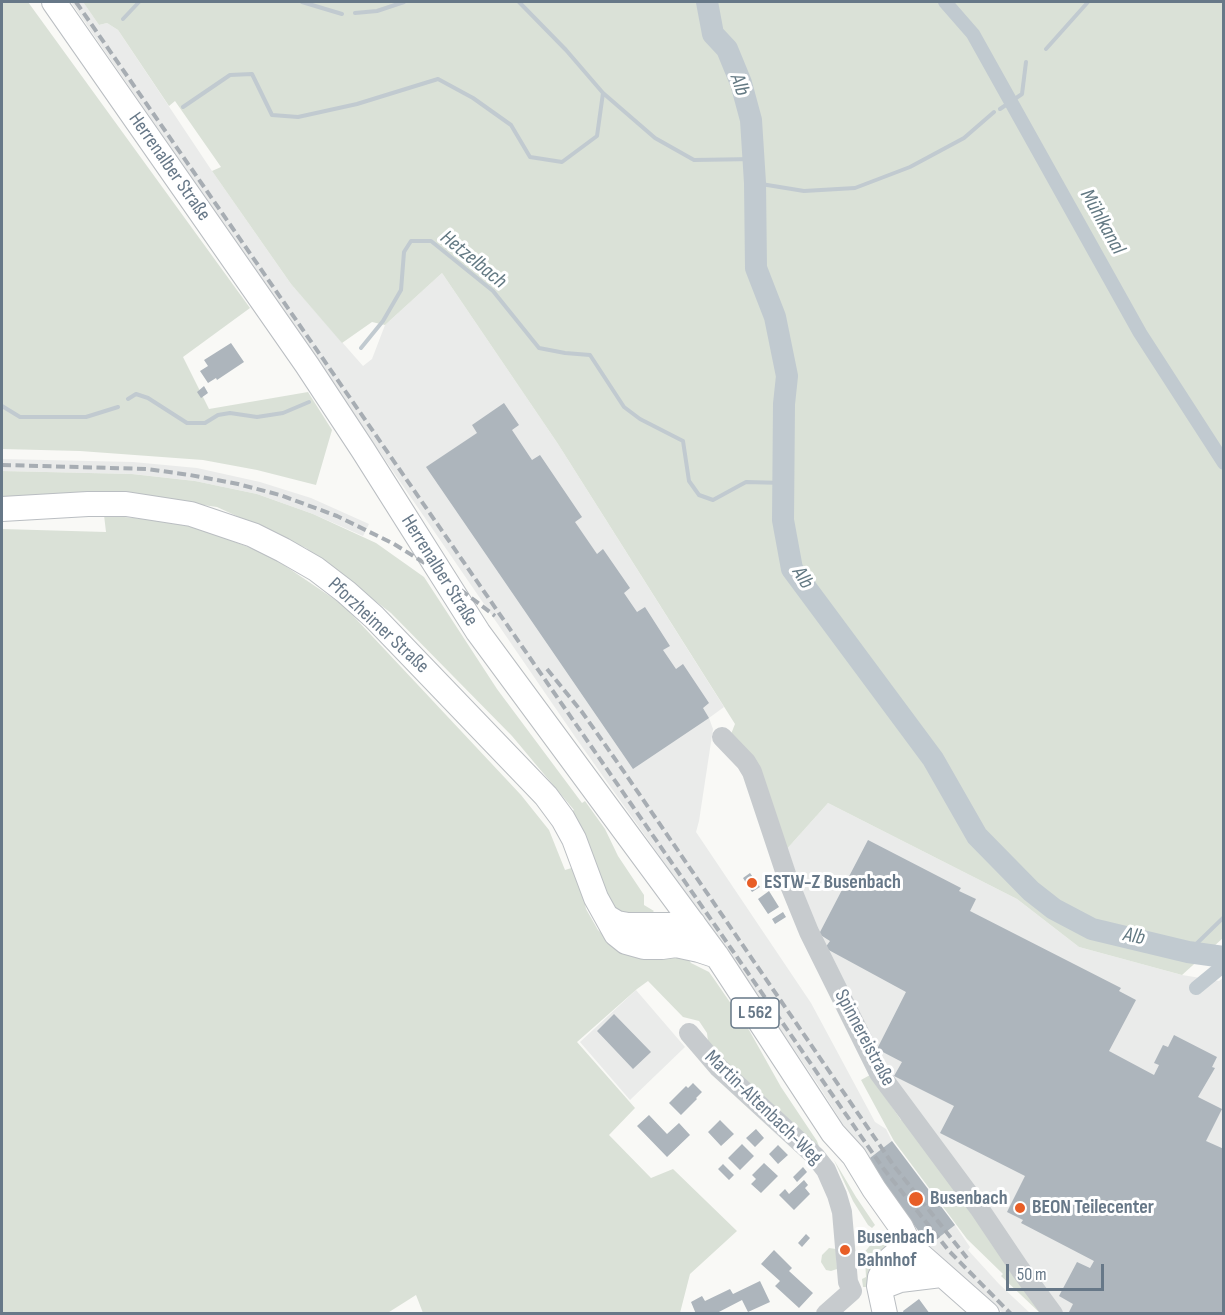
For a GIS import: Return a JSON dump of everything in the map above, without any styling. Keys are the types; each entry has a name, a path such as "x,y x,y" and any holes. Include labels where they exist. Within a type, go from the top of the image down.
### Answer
{"main road":[{"name":"Herrenalber Straße","path":"54,2 314,375 478,632 717,956 833,1133 843,1164 864,1200 892,1236 910,1246"},
{"name":"Pforzheimer Straße","path":"2,509 126,504 191,514 253,535 316,569 374,617 546,796 574,839 596,898 616,934 626,942 644,947 676,945 717,956"},
{"path":"650,926 661,910 659,875"},
{"path":"607,917 617,923 628,925 693,923"},
{"path":"676,945 693,923"},
{"path":"885,1300 910,1246"},
{"name":"L 562","path":"910,1246 987,1314"},
{"path":"885,1300 900,1280 941,1275"}],"street":[{"name":"Spinnereistraße","path":"722,736 752,772 789,883 809,932 879,1073 980,1208 1053,1314"},
{"name":"Martin-Altenbach-Weg","path":"688,1033 719,1068 815,1156 826,1170 842,1212 848,1282 852,1291"},
{"path":"826,1314 852,1291 885,1300"}],"shaded area":[{"path":"2,2 28,2 250,308 183,357 209,409 308,392 332,430 316,485 257,470 203,460 80,451 2,449"},
{"path":"71,2 83,2 99,25 107,23 118,30 291,284 363,366 372,359 385,325 442,273 558,444 724,707 709,718 713,729 696,832 811,1003 875,1122 886,1129 892,1141 970,1247 968,1250 1030,1313 1003,1313 929,1245 866,1161 817,1083 578,741"},
{"path":"83,2 1223,2 1223,938 1182,975 1079,947 1017,899 828,803 785,851 731,734 735,724 558,444 442,273 385,325 372,322 342,343 291,284 212,171 221,167 175,101 169,106 118,30 107,23 99,25"},
{"path":"2,459 133,462 197,468 260,482 311,498 369,524 363,536 313,514 257,494 195,481 132,474 2,471"},
{"path":"2,471 132,474 195,481 257,494 313,514 376,543 424,577 497,689 582,803 585,801 605,829 618,856 644,895 644,905 654,911 647,917 635,918 615,909 569,813 574,810 512,736 391,613 306,548 217,507 119,493 2,501"},
{"path":"104,515 185,523 269,555 343,605 521,795 549,830 565,870 578,866 586,909 598,930 612,943 684,953 691,963 709,972 749,1030 820,1149 709,1050 707,1033 699,1021 683,1017 648,981 577,1042 635,1108 609,1135 651,1178 673,1169 737,1231 690,1274 680,1313 423,1313 416,1295 386,1314 2,1314 2,529 106,532"},
{"path":"828,803 1017,899 1079,947 1182,975 1219,981 1223,978 1223,1313 1058,1314 883,1069 814,925 785,851"},
{"path":"636,990 685,1047 630,1100 580,1042"},
{"path":"870,1075 901,1120 907,1117 1046,1313 1040,1313 967,1239 894,1141 861,1080"},
{"path":"834,1160 875,1225 872,1228 853,1201"},
{"path":"880,1234 885,1245 885,1255 869,1287 863,1287 862,1279 866,1277 865,1257 862,1255"},
{"path":"829,1248 836,1249 837,1269 831,1271 826,1270 821,1262 822,1255"}],"building":[{"path":"231,343 244,362 217,380 216,378 208,383 200,371 208,366 204,360"},
{"path":"204,386 208,393 201,398 197,392"},
{"path":"504,403 519,425 512,430 532,460 540,455 582,517 575,522 597,554 603,549 630,588 624,593 637,612 645,607 670,646 663,650 676,669 683,664 709,703 703,708 709,718 633,769 426,467 477,433 472,425"},
{"path":"868,840 961,888 959,891 976,899 970,911 1121,988 1119,991 1136,1000 1109,1051 1154,1075 1159,1065 1154,1063 1163,1045 1168,1047 1174,1035 1217,1057 1212,1067 1215,1068 1198,1097 1222,1109 1206,1141 1224,1149 1224,1314 1069,1312 1073,1304 1059,1296 1077,1262 1090,1268 1094,1261 1021,1223 1023,1220 1007,1212 1025,1176 940,1133 954,1106 894,1076 902,1062 877,1049 906,992 825,948 830,941 819,934"},
{"name":"ESTW-Z Busenbach","path":"750,873 760,887 752,892 743,878"},
{"path":"769,891 779,907 768,914 758,899"},
{"path":"783,912 786,917 775,924 772,919"},
{"path":"614,1014 651,1052 633,1069 597,1031"},
{"path":"693,1083 702,1092 681,1115 669,1103 686,1086 688,1088"},
{"path":"649,1115 667,1134 679,1123 690,1135 667,1157 637,1126"},
{"path":"720,1120 734,1134 721,1146 708,1132"},
{"path":"756,1129 764,1138 755,1147 746,1138"},
{"path":"892,1141 955,1225 929,1245 866,1161"},
{"path":"742,1144 754,1156 740,1170 728,1158"},
{"path":"778,1145 788,1155 778,1164 769,1154"},
{"path":"764,1163 778,1176 761,1193 751,1184 756,1179 752,1175"},
{"path":"723,1164 734,1175 729,1180 718,1169"},
{"path":"803,1167 807,1172 797,1182 793,1177"},
{"path":"804,1180 808,1185 805,1188 810,1194 794,1210 779,1195 785,1189 789,1194"},
{"path":"806,1234 810,1238 802,1247 798,1243"},
{"path":"774,1250 792,1268 789,1271 813,1293 799,1308 775,1286 780,1281 761,1264"},
{"path":"760,1281 770,1302 748,1312 742,1300 715,1314 696,1314 691,1302 702,1296 705,1301 730,1289 733,1294"},
{"path":"919,1299 930,1314 904,1314 903,1311"}],"waterway":[{"path":"123,19 139,2"},
{"path":"302,2 342,14"},
{"path":"355,13 377,11 404,2"},
{"path":"519,2 566,50 603,93 655,138 694,160 754,159"},
{"name":"Alb","path":"707,2 713,34 727,49 741,83 751,120 755,183 756,268 775,317 787,376 784,404 783,520 792,569 933,759 977,836 1031,891 1054,909 1092,929 1188,952 1224,957"},
{"name":"Mühlkanal","path":"945,2 973,34 1140,333 1224,463"},
{"path":"1046,49 1088,2"},
{"path":"1000,109 1022,94 1026,62"},
{"path":"183,107 230,75 252,74 272,115 298,117 357,104 438,79 473,98 511,125 530,157 562,162 597,136 603,93"},
{"path":"755,183 804,191 855,188 910,167 964,138 994,112"},
{"name":"Hetzelbach","path":"361,348 383,321 401,290 404,252 411,241 431,241 493,291 539,348 590,355 624,407 640,419 683,441 689,481 699,495 713,500 746,482 784,483"},
{"name":"Hetzelbach","path":"128,399 136,394 148,398 187,423 205,423 218,415 230,413 257,417 283,413 309,402"},
{"name":"Hetzelbach","path":"2,406 20,417 86,417 118,407"},
{"path":"1188,952 1224,917"},
{"path":"1196,988 1224,965"}],"railway":[{"path":"76,2 883,1168 949,1251 1011,1314"},
{"path":"2,465 147,469 238,484 280,495 337,516 394,544 431,567 495,616"},
{"path":"547,669 582,712 620,766 894,1166 967,1258"}],"place":[{"name":"ESTW-Z Busenbach","path":"752,883"},
{"name":"Busenbach","path":"916,1199"},
{"name":"BEON Teilecenter","path":"1020,1208"},
{"name":"Busenbach Bahnhof","path":"845,1250"}]}
